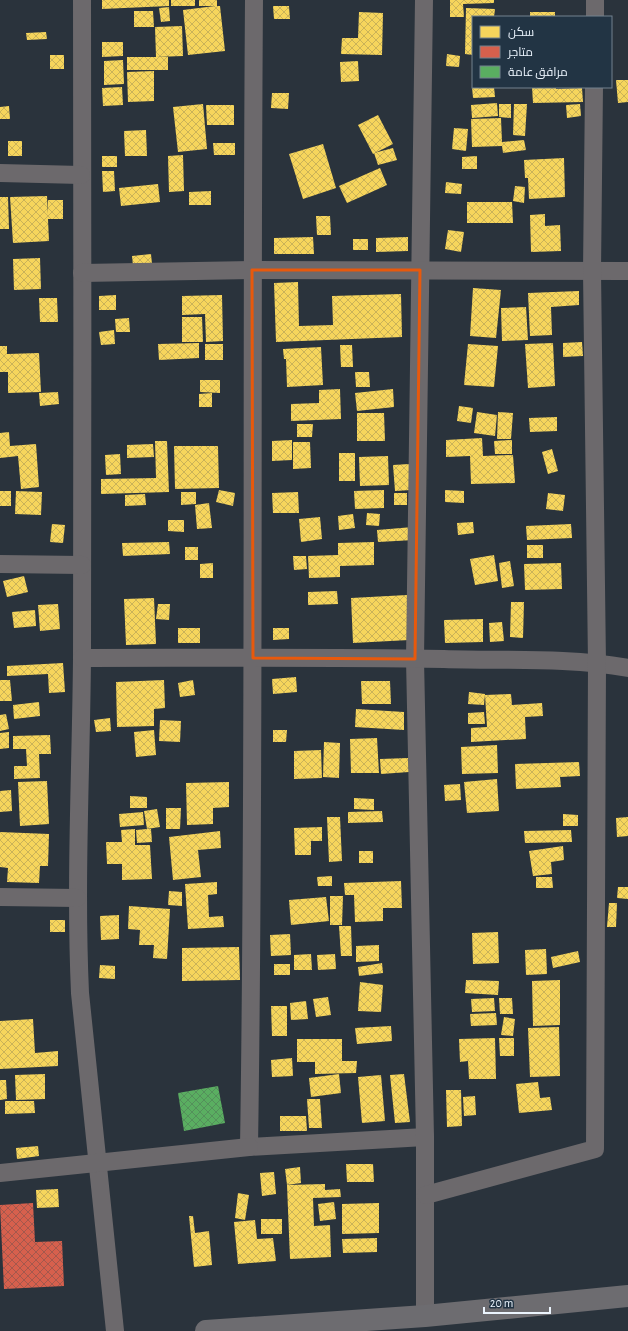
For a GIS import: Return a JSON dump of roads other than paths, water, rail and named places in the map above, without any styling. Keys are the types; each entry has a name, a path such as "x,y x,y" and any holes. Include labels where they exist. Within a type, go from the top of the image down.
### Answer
{"street":[{"path":"82,0 82,658 77,898 80,993 115,1331"},
{"path":"249,1147 252,976 252,270 254,0"},
{"path":"424,0 415,659 426,1195 426,1316"},
{"path":"595,16 596,0"},
{"path":"426,1195 595,1149 597,664 592,271 594,88"},
{"path":"0,173 82,175"},
{"path":"82,273 252,270 628,271"},
{"path":"0,564 82,565"},
{"path":"82,658 415,659 569,662 628,668"},
{"path":"0,897 77,898"},
{"path":"0,1172 249,1147 425,1137"},
{"path":"206,1331 426,1316 628,1296"}]}
